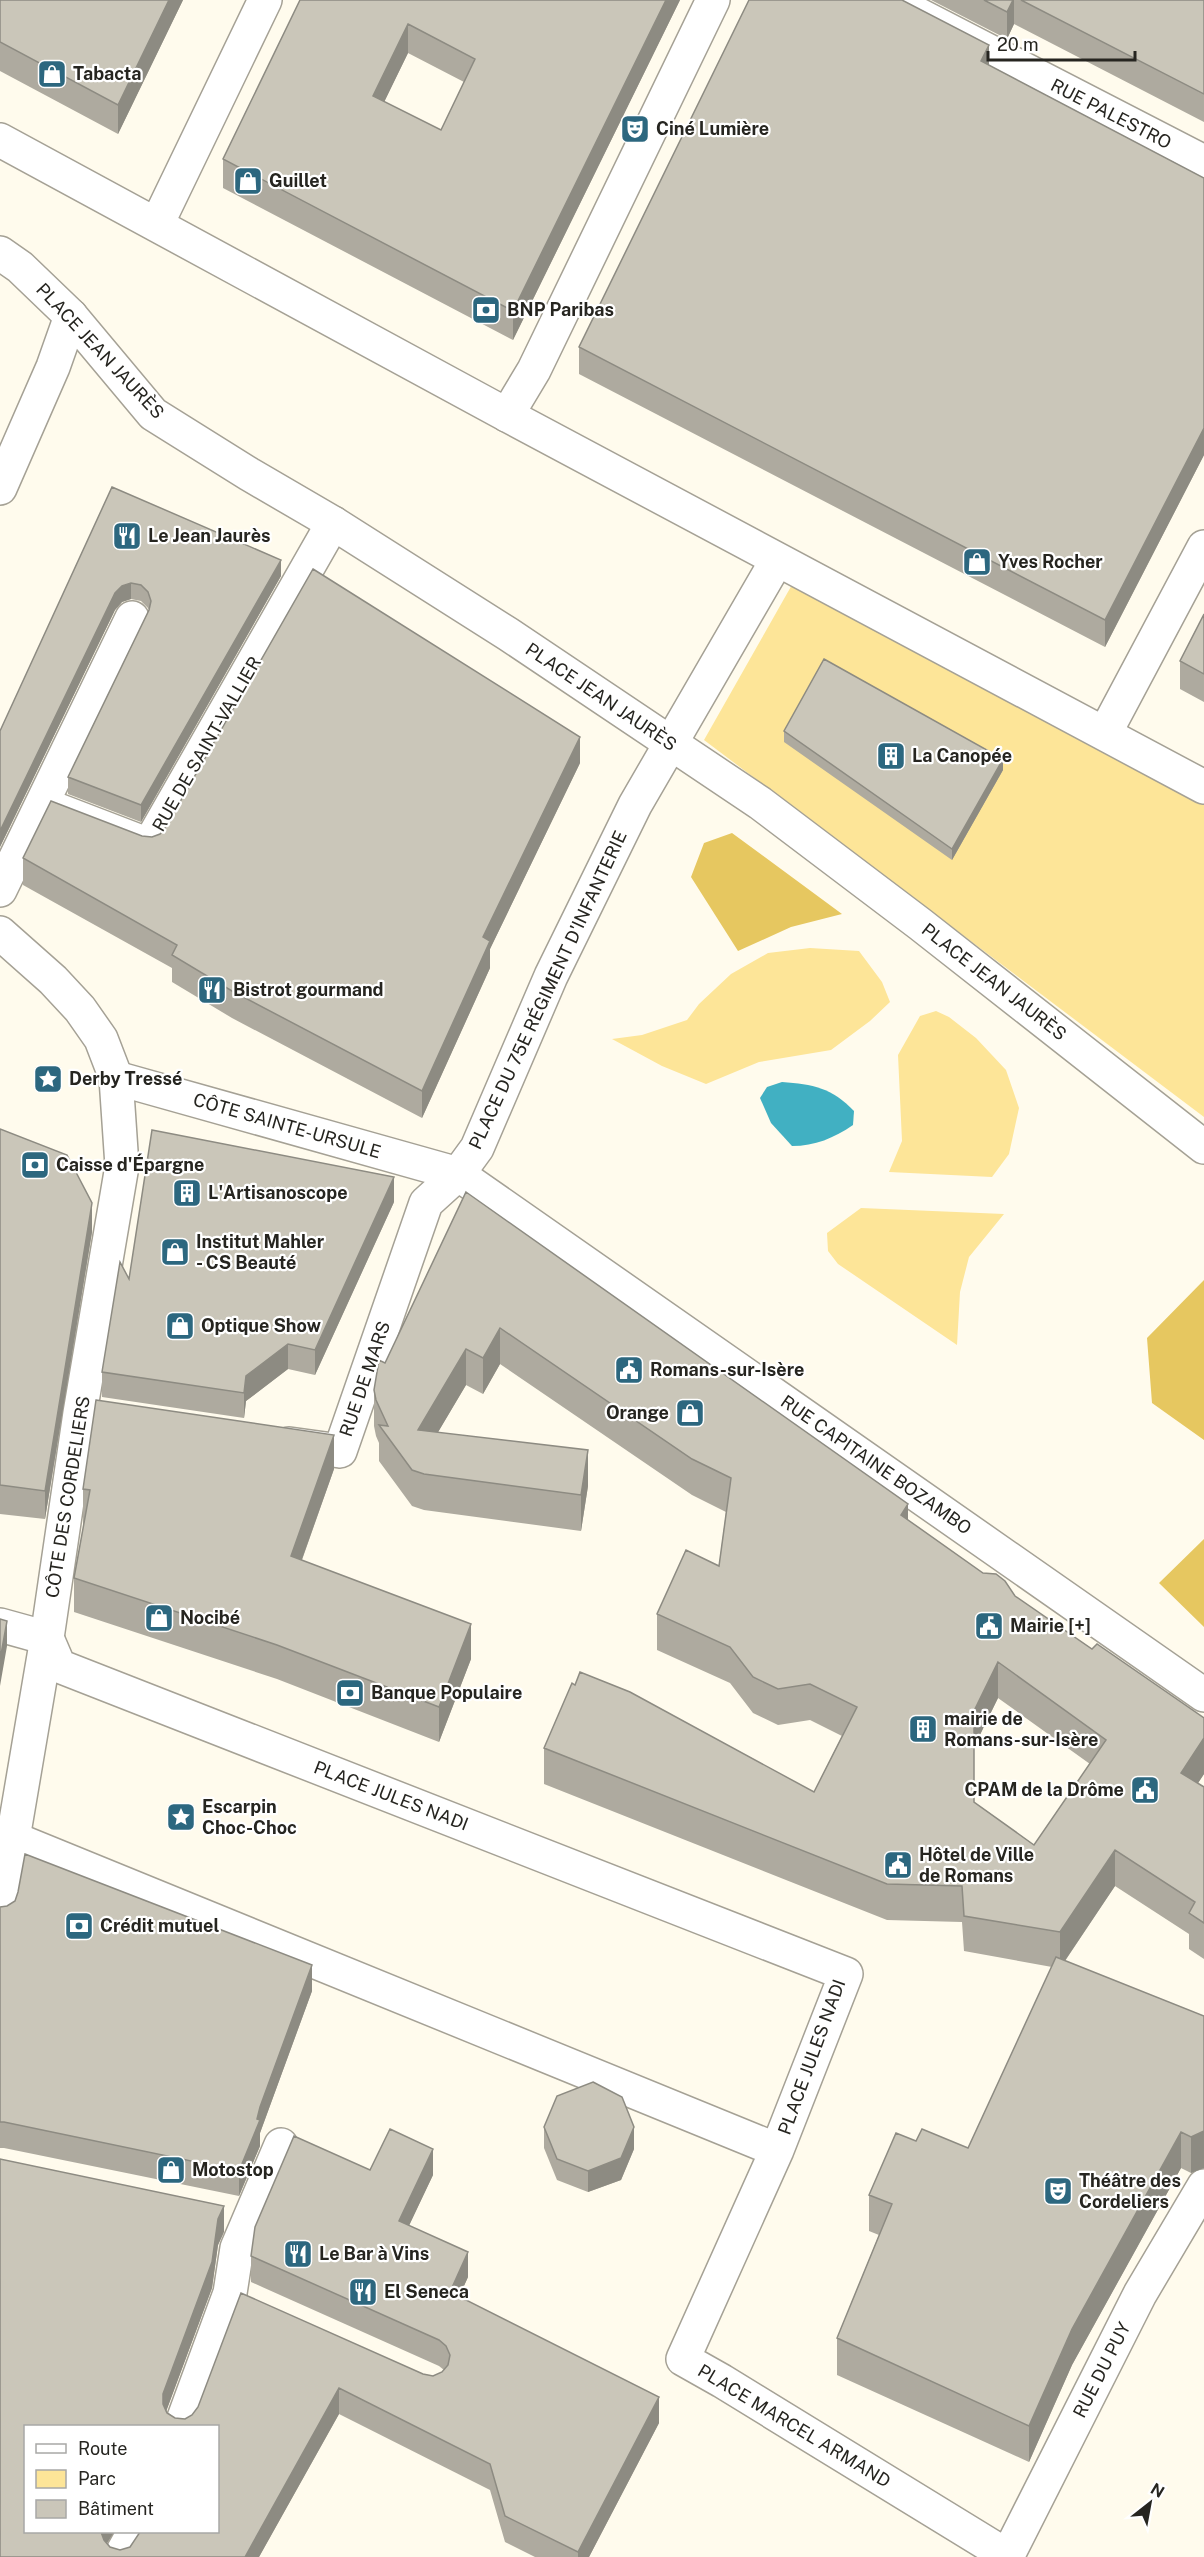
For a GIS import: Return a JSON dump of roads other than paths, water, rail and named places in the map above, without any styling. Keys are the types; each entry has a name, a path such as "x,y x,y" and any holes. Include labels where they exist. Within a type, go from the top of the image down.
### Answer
{"street":[{"path":"157,224 265,0"},
{"path":"507,415 534,370 713,0"},
{"name":"RUE PALESTRO","path":"890,0 1204,162"},
{"path":"0,140 507,415 1204,787"},
{"name":"PLACE JEAN JAURÈS","path":"0,253 20,267 71,316 153,414 333,523 508,634 760,803 920,924 1204,1147"},
{"path":"0,488 53,367 71,316"},
{"name":"RUE DE SAINT-VALLIER","path":"42,804 149,845 333,523"},
{"path":"1105,733 1204,548"},
{"name":"PLACE DU 75E RÉGIMENT D'INFANTERIE","path":"458,1174 477,1148 551,976 635,805 777,560"},
{"path":"0,890 132,618"},
{"name":"CÔTE DES CORDELIERS","path":"0,933 29,956 80,1009 101,1039 116,1078 122,1166 92,1415 47,1638 0,1915"},
{"name":"CÔTE SAINTE-URSULE","path":"116,1078 458,1174"},
{"name":"RUE DE MARS","path":"257,1439 340,1451 426,1203 458,1174"},
{"name":"RUE CAPITAINE BOZAMBO","path":"458,1174 1204,1695"},
{"path":"0,1625 47,1638"},
{"name":"PLACE JULES NADI","path":"12,1838 777,2150 846,1974 59,1666 47,1638"},
{"path":"182,2425 230,2293 237,2248 281,2145"},
{"name":"PLACE MARCEL ARMAND","path":"777,2150 683,2359 1008,2557"},
{"name":"RUE DU PUY","path":"1008,2557 1140,2294 1204,2186"},
{"path":"216,2211 250,2218"},
{"path":"230,2293 262,2307"},
{"path":"120,2557 133,2533"}],"water":[{"path":"782,1082 813,1086 830,1092 854,1111 853,1125 824,1140 809,1145 792,1146 771,1123 760,1098 767,1087"}],"place":[{"name":"Tabacta","path":"52,74"},
{"name":"Ciné Lumière","path":"635,129"},
{"name":"Guillet","path":"248,181"},
{"name":"BNP Paribas","path":"486,310"},
{"name":"Le Jean Jaurès","path":"127,536"},
{"name":"Yves Rocher","path":"977,562"},
{"name":"La Canopée","path":"891,756"},
{"name":"Bistrot gourmand","path":"212,990"},
{"name":"Derby Tressé","path":"48,1079"},
{"name":"Caisse d'Épargne","path":"35,1165"},
{"name":"L'Artisanoscope","path":"187,1193"},
{"name":"Institut Mahler - CS Beauté","path":"175,1252"},
{"name":"Optique Show","path":"180,1326"},
{"name":"Romans-sur-Isère","path":"629,1370"},
{"name":"Orange","path":"690,1413"},
{"name":"Nocibé","path":"159,1618"},
{"name":"Mairie [+]","path":"989,1626"},
{"name":"Banque Populaire","path":"350,1693"},
{"name":"mairie de Romans-sur-Isère","path":"923,1729"},
{"name":"CPAM de la Drôme","path":"1145,1790"},
{"name":"Escarpin Choc-Choc","path":"181,1817"},
{"name":"Hôtel de Ville de Romans","path":"898,1865"},
{"name":"Crédit mutuel","path":"79,1926"},
{"name":"Motostop","path":"171,2170"},
{"name":"Théâtre des Cordeliers","path":"1058,2191"},
{"name":"Le Bar à Vins","path":"298,2254"},
{"name":"El Seneca","path":"363,2292"}]}
